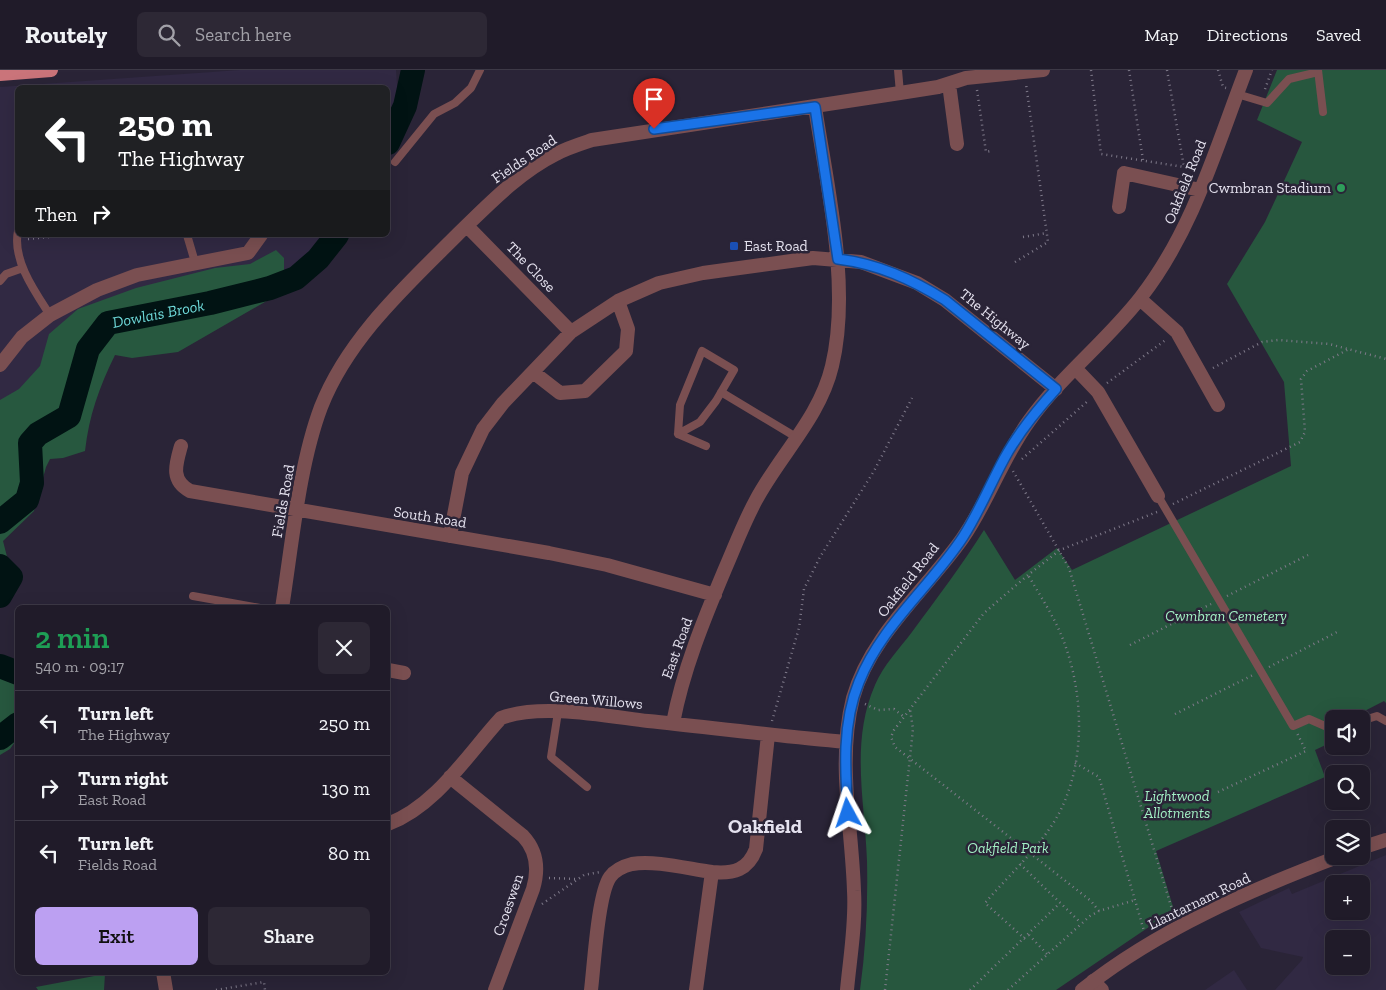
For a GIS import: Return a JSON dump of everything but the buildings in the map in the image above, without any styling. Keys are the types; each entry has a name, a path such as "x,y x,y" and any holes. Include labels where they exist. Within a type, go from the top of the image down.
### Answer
{"main road":[{"path":"0,74 51,70"}],"street":[{"name":"Fields Road","path":"282,605 309,448 321,407 341,366 369,328 407,284 521,177 556,154 592,140 815,107 975,78 1043,70"},
{"name":"Oakfield Road","path":"847,990 854,893 845,773 846,742 853,699 859,681 877,648 962,538 1017,437 1056,389 1140,299 1181,236 1246,70"},
{"path":"949,84 957,144"},
{"name":"East Road","path":"673,723 678,694 687,667 714,595 755,500 810,419 824,393 832,368 837,343 838,259 815,107"},
{"path":"1119,207 1124,173 1200,190"},
{"name":"The Close","path":"467,226 572,332"},
{"path":"0,365 22,337 50,315 97,290 137,274 248,252 259,237"},
{"name":"The Highway","path":"450,536 462,473 483,428 502,403 572,332 618,301 659,283 703,273 813,258 861,262 890,271 945,300 1056,389"},
{"path":"1140,299 1177,332 1218,405"},
{"path":"534,372 560,393 585,391 626,350 628,328 618,301"},
{"path":"1076,369 1098,392 1158,496"},
{"name":"South Road","path":"181,446 175,470 176,479 181,486 190,491 607,564 714,595"},
{"path":"390,670 404,673"},
{"name":"Green Willows","path":"390,823 401,819 414,810 450,777 501,718 516,712 558,712 846,742"},
{"path":"590,990 603,896 610,877 623,866 633,864 712,872 736,872 749,863 758,841 768,735"},
{"name":"Croeswen","path":"450,777 529,842 536,858 536,878 495,990"},
{"path":"1370,845 1386,840"},
{"name":"Llantarnam Road","path":"1082,990 1098,985 1148,945 1178,929 1231,902 1325,862"},
{"path":"696,990 712,872"},
{"path":"164,975 166,990"}],"lane":[{"path":"395,162 434,114 455,103 471,88 480,70"},
{"path":"898,70 900,93"},
{"path":"1237,94 1260,102 1270,101 1292,77 1318,71 1323,112"},
{"path":"17,237 22,268 50,315"},
{"path":"188,237 195,262"},
{"path":"0,281 6,274 22,268"},
{"path":"702,351 734,370 700,422 678,434 680,405 702,351"},
{"path":"721,392 796,437"},
{"path":"678,434 706,446"},
{"path":"1158,496 1293,726 1309,719 1325,726"},
{"path":"192,596 243,605"},
{"path":"558,712 551,757 587,787"},
{"path":"1370,718 1377,716 1386,721"}],"path":[{"path":"1091,70 1101,154 1184,166 1207,172"},
{"path":"1129,70 1143,160"},
{"path":"1167,70 1184,166"},
{"path":"1218,70 1223,87 1237,94"},
{"path":"1260,102 1272,70"},
{"path":"1015,262 1048,242 1025,72"},
{"path":"975,78 986,152 991,151"},
{"path":"1023,238 1047,233"},
{"path":"16,240 49,237"},
{"path":"1019,462 1098,392 1114,375 1177,332"},
{"path":"1201,375 1262,342 1286,341 1329,344 1386,359"},
{"path":"1099,911 1091,902 910,759 891,740 893,732 984,614 1060,550 1165,508 1300,442 1305,432 1301,379 1307,371 1349,349"},
{"path":"768,735 798,628 804,589 820,557 874,471 912,398"},
{"path":"1008,476 1012,468 1069,568 1178,929"},
{"path":"1025,939 985,903 1029,854 1061,808 1075,764 1078,714 1073,669 1058,627 1028,575"},
{"path":"853,699 878,710 894,709 904,717"},
{"path":"886,990 913,729 910,709"},
{"path":"1218,792 1306,751 1293,726"},
{"path":"1075,764 1099,777 1148,945"},
{"path":"1020,864 1081,923"},
{"path":"539,909 577,879 596,871 610,877"},
{"path":"536,878 577,879"},
{"path":"1008,990 1081,923 1099,911 1135,900"},
{"path":"970,990 1025,939 1060,903"},
{"path":"1029,935 1047,954"},
{"path":"216,990 264,982 265,990"}],"shaded area":[{"path":"240,70 396,70 398,98 390,120 390,85 28,85"},
{"path":"15,86 15,237 340,237 338,241 264,298 83,334 0,523 0,87"},
{"path":"1386,855 1386,990 1275,990 1303,957 1261,948 1239,912 1289,888 1292,894 1325,880 1325,920 1370,920 1370,875 1338,875 1362,865 1370,865 1370,862"},
{"path":"1234,970 1247,990 1205,990"}],"green space":[{"path":"1277,70 1386,70 1386,703 1384,701 1366,710 1325,710 1325,745 1315,750 1325,777 1156,851 1174,910 1056,990 860,990 865,942 867,893 861,750 867,707 882,671 949,581 984,530 1015,580 1057,548 1072,570 1291,466 1284,382 1227,284 1265,222 1302,142 1257,120"},
{"path":"276,250 284,258 284,291 178,352 132,358 115,355 96,402 89,425 85,451 63,458 50,459 34,511 3,541 15,588 0,606 0,400 19,389 40,366 49,334 78,309 136,288 215,268 250,264"},
{"path":"0,663 15,670 15,742 10,749 0,755"},
{"path":"105,975 104,990 38,990 36,987"}],"waterway":[{"name":"Dowlais Brook","path":"390,139 405,106 413,70"},
{"name":"Dowlais Brook","path":"0,522 27,500 32,483 30,443 38,434 69,416 88,349 108,323 210,303 270,288 296,278 318,259 335,237"},
{"name":"Dowlais Brook","path":"0,566 11,577 0,596"},
{"name":"Dowlais Brook","path":"0,666 15,672"},
{"name":"Dowlais Brook","path":"0,738 15,726"}],"place":[{"name":"Cwmbran Stadium","path":"1341,188"},
{"name":"East Road","path":"734,246"}],"district":[{"name":"Oakfield","path":"765,826"}],"route":[{"path":"654,129 815,107 838,259 861,262 890,271 931,291 945,300 1056,389 1017,437 962,538 888,632 859,681 853,699 846,742 845,773 848,813"}],"park label":[{"name":"Cwmbran Cemetery","path":"1226,616"},
{"name":"Lightwood Allotments","path":"1177,804"},
{"name":"Oakfield Park","path":"1008,848"}]}
